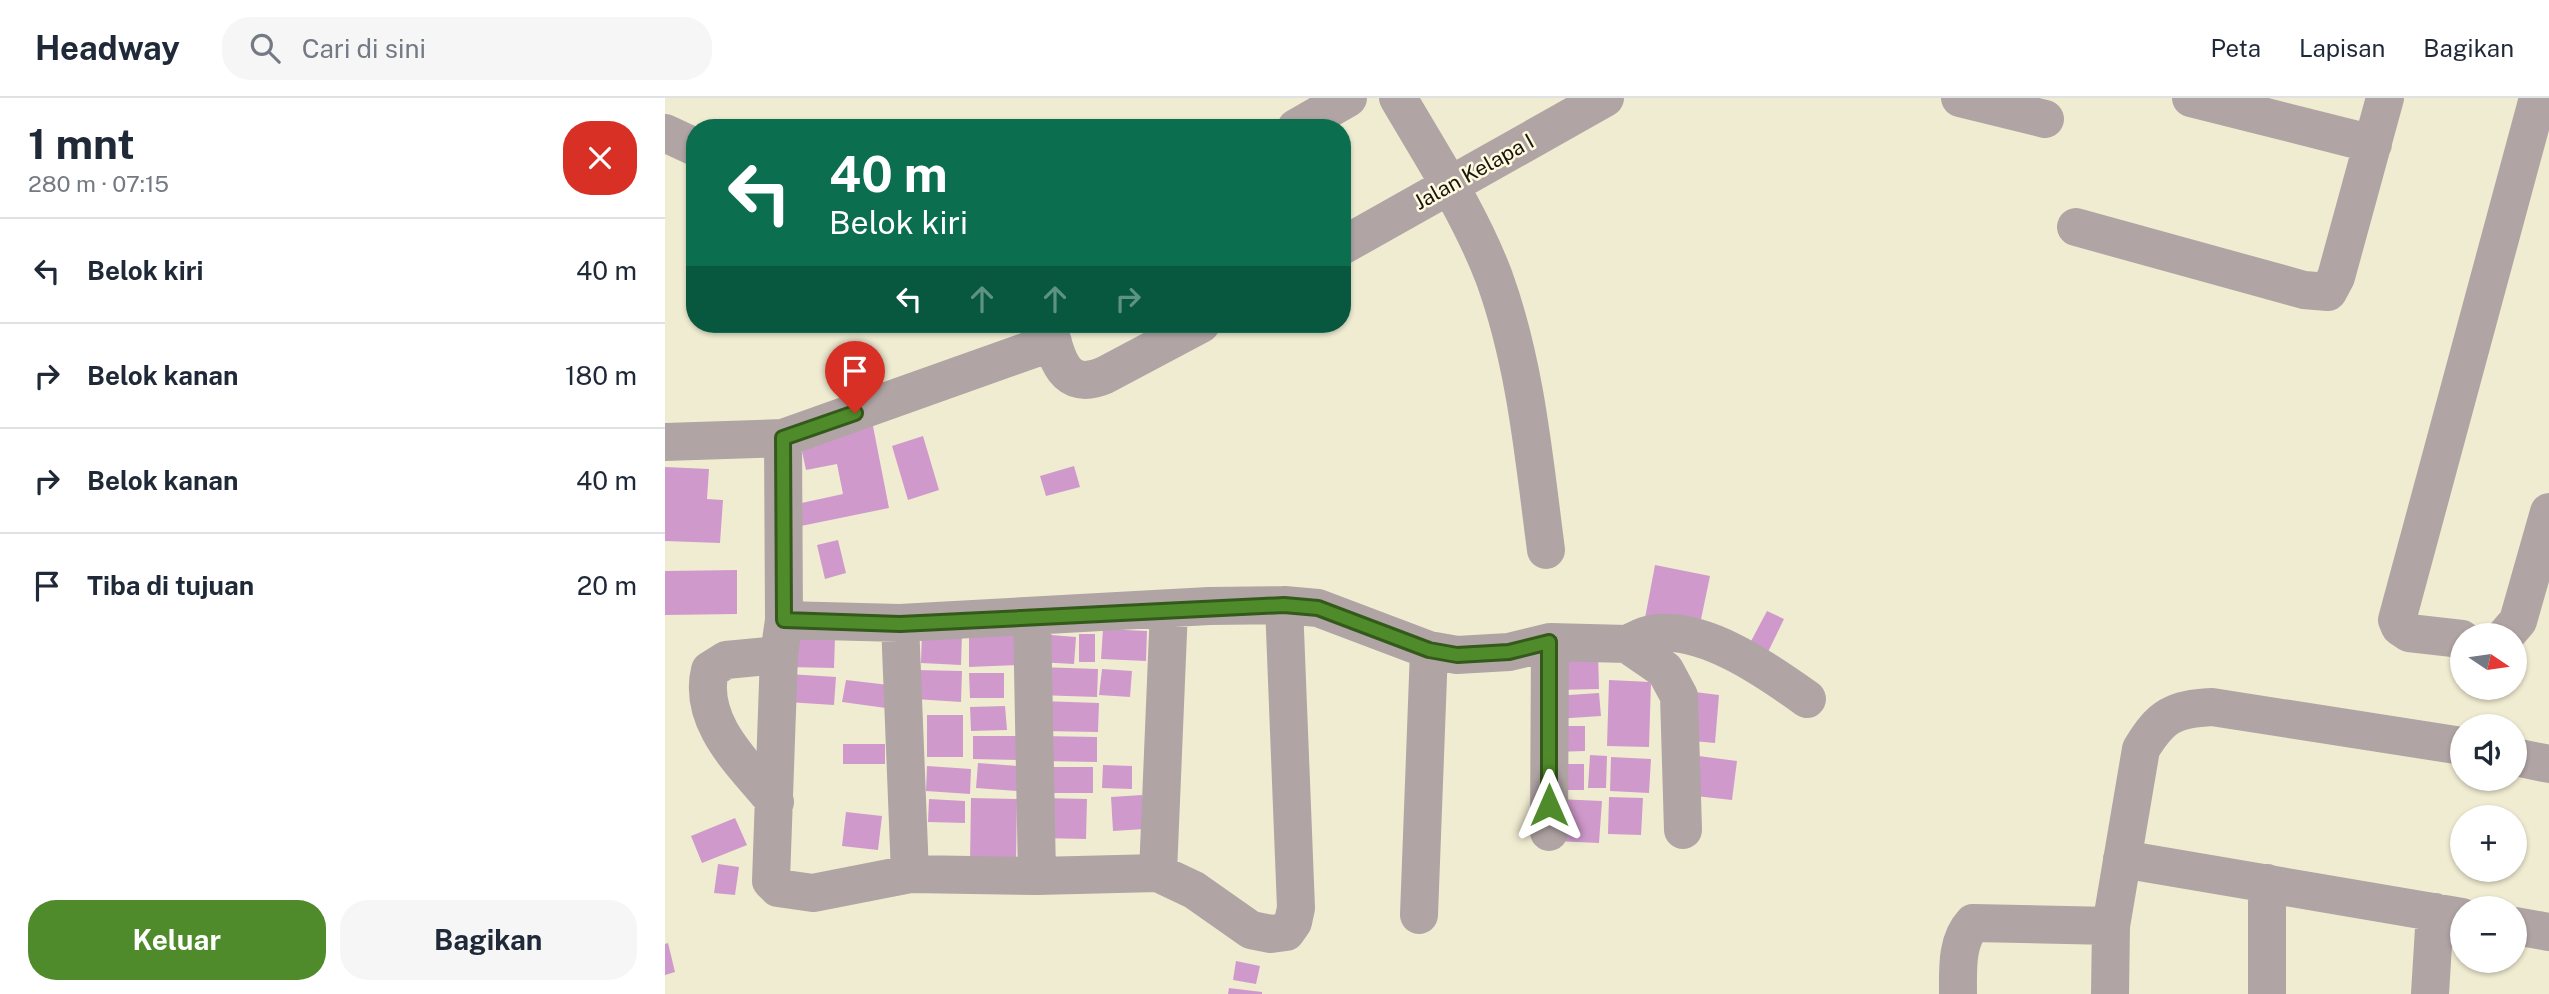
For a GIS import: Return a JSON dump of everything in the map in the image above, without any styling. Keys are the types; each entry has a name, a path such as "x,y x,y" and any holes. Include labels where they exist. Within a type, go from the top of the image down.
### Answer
{"street":[{"path":"1312,119 1348,98"},
{"path":"1398,98 1450,186 1494,278 1524,387 1546,550"},
{"name":"Jalan Kelapa I","path":"1351,241 1605,98"},
{"path":"1960,98 2045,119"},
{"path":"2190,98 2373,144"},
{"path":"2076,227 2304,290 2328,292 2336,277 2385,98"},
{"path":"2450,638 2409,633 2400,627 2397,620 2538,98"},
{"path":"665,133 686,143"},
{"path":"665,442 783,438 1050,333 1072,378 1090,382 1184,333"},
{"path":"783,438 782,637 771,881 778,888 813,893 910,874 1037,876 1158,873 1194,890 1251,930 1271,934 1286,932 1293,922 1296,890 1284,605"},
{"path":"2516,623 2549,512"},
{"path":"775,802 721,735 713,719 708,678 710,670 726,660 782,637 900,624 1284,605 1318,608 1429,650 1480,656 1549,642 1627,644 1650,634 1692,637 1757,665 1807,699"},
{"path":"1158,873 1169,609"},
{"path":"1032,616 1037,876"},
{"path":"900,624 910,874"},
{"path":"1549,642 1549,832"},
{"path":"1627,644 1665,670 1679,696 1683,830"},
{"path":"1419,915 1429,650"},
{"path":"2111,994 2111,926 2141,749 2153,729 2167,716 2187,708 2212,707 2450,744"},
{"path":"2527,759 2549,764"},
{"path":"2122,859 2449,914 2430,994"},
{"path":"2266,883 2267,994"},
{"path":"1958,994 1961,947 1965,932 1973,923 2111,926"},
{"path":"2527,928 2549,932"}],"building":[{"path":"872,421 889,508 801,526 797,504 843,494 837,464 806,470 799,437"},
{"path":"923,436 939,490 908,500 892,446"},
{"path":"1074,466 1080,487 1046,496 1040,476"},
{"path":"665,467 709,469 707,499 723,500 720,543 665,541"},
{"path":"838,540 846,573 825,579 817,545"},
{"path":"1655,565 1710,576 1699,629 1645,618"},
{"path":"737,570 737,614 665,615 665,571"},
{"path":"1767,611 1784,619 1768,652 1750,643"},
{"path":"1017,628 1019,665 969,667 969,630"},
{"path":"1103,629 1147,631 1146,661 1101,659"},
{"path":"922,631 962,633 961,665 921,663"},
{"path":"1039,634 1076,637 1074,664 1037,662"},
{"path":"1079,634 1095,634 1095,662 1079,662"},
{"path":"788,636 835,637 834,668 788,667"},
{"path":"1598,651 1599,689 1556,690 1555,652"},
{"path":"1038,667 1098,669 1097,697 1037,695"},
{"path":"1102,669 1132,671 1130,697 1099,695"},
{"path":"917,670 962,671 961,702 915,699"},
{"path":"969,673 1004,673 1004,698 970,698"},
{"path":"789,674 836,677 834,705 787,702"},
{"path":"846,680 889,685 886,708 842,702"},
{"path":"1609,680 1651,682 1649,747 1607,746"},
{"path":"1687,691 1719,695 1715,743 1682,740"},
{"path":"1599,693 1601,716 1556,719 1554,696"},
{"path":"1042,701 1099,703 1098,732 1041,731"},
{"path":"1005,706 1007,730 971,731 970,707"},
{"path":"927,715 963,715 963,757 927,757"},
{"path":"1553,726 1585,726 1585,751 1554,752"},
{"path":"973,736 1017,736 1017,760 973,759"},
{"path":"1042,736 1097,737 1097,762 1041,761"},
{"path":"843,744 885,744 885,764 843,764"},
{"path":"1590,755 1607,756 1606,788 1588,788"},
{"path":"1691,755 1737,761 1732,800 1686,795"},
{"path":"1611,757 1651,759 1649,793 1610,791"},
{"path":"978,763 1018,766 1017,791 976,788"},
{"path":"1554,764 1584,764 1584,790 1555,790"},
{"path":"1103,765 1132,766 1132,789 1102,788"},
{"path":"927,766 971,769 970,794 926,791"},
{"path":"1052,767 1093,767 1093,793 1052,793"},
{"path":"1142,795 1144,829 1113,831 1111,797"},
{"path":"1609,797 1643,798 1641,835 1608,834"},
{"path":"971,798 1017,799 1016,862 970,862"},
{"path":"1043,798 1087,799 1086,839 1042,838"},
{"path":"929,799 965,801 965,823 928,822"},
{"path":"1558,799 1602,801 1599,843 1555,841"},
{"path":"846,812 882,816 878,850 842,846"},
{"path":"735,818 747,845 702,863 691,836"},
{"path":"718,864 739,867 735,895 714,893"},
{"path":"668,943 675,972 665,975 665,944"},
{"path":"1236,961 1260,966 1256,984 1233,980"},
{"path":"1229,988 1262,992 1262,994 1228,994"}],"route":[{"path":"855,413 783,438 784,620 900,624 1209,606 1284,605 1318,608 1384,635 1429,650 1457,655 1480,656 1509,652 1549,642 1549,805"}]}
